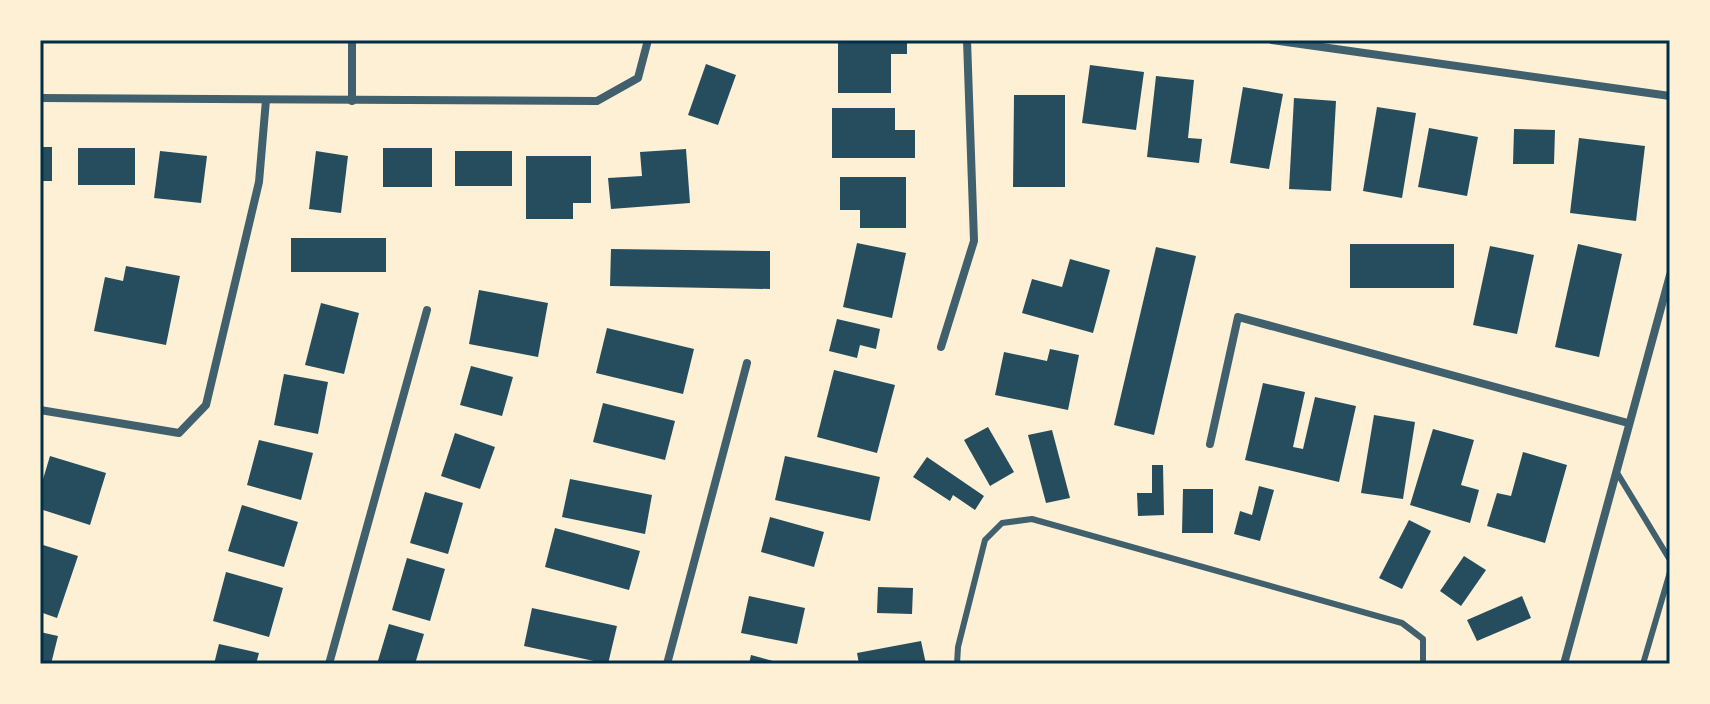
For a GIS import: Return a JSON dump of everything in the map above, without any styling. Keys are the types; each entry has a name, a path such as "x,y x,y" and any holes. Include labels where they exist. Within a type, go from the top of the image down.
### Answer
{"street":[{"path":"352,40 352,101"},
{"path":"40,98 597,101 638,78 648,40"},
{"path":"941,347 974,241 967,40"},
{"path":"1272,40 1670,96"},
{"path":"40,410 179,433 206,405 259,182 266,100"},
{"path":"1564,664 1670,275"},
{"path":"329,664 427,310"},
{"path":"1210,444 1238,317 1628,423"},
{"path":"667,664 747,363"}],"lane":[{"path":"1616,471 1670,560"},
{"path":"957,664 958,647 985,540 1002,523 1032,519 1402,623 1423,639 1423,664"},
{"path":"1643,664 1670,572"}],"building":[{"path":"838,40 907,40 907,54 891,54 891,93 838,93"},
{"path":"706,64 736,75 718,125 688,115"},
{"path":"1090,65 1144,72 1136,130 1082,123"},
{"path":"1156,76 1194,80 1188,138 1202,139 1199,163 1147,157"},
{"path":"1243,87 1283,94 1269,169 1230,163"},
{"path":"1014,95 1065,95 1065,187 1013,187"},
{"path":"1294,98 1336,101 1331,191 1289,189"},
{"path":"1377,107 1416,113 1402,198 1363,191"},
{"path":"832,108 895,108 895,130 915,130 915,158 832,158"},
{"path":"1429,128 1478,137 1467,196 1418,187"},
{"path":"1514,129 1555,130 1554,164 1513,164"},
{"path":"1579,138 1645,146 1636,221 1570,213"},
{"path":"40,147 52,147 52,181 40,181"},
{"path":"78,148 135,148 135,185 78,185"},
{"path":"383,148 432,148 432,187 383,187"},
{"path":"686,149 690,203 611,209 608,178 642,176 640,152"},
{"path":"160,151 207,156 201,203 154,198"},
{"path":"316,151 348,156 341,213 309,209"},
{"path":"455,151 512,151 512,186 455,186"},
{"path":"526,156 591,156 591,203 573,203 573,219 526,219"},
{"path":"840,177 906,177 906,228 860,228 860,210 840,210"},
{"path":"291,238 386,238 386,272 291,272"},
{"path":"857,243 906,253 892,318 843,307"},
{"path":"1350,244 1454,244 1454,288 1350,288"},
{"path":"1578,244 1622,254 1599,357 1555,347"},
{"path":"1490,246 1534,255 1517,334 1473,325"},
{"path":"1156,247 1196,256 1154,435 1114,425"},
{"path":"611,249 770,251 770,289 610,286"},
{"path":"1070,259 1110,270 1093,333 1022,313 1032,279 1062,287"},
{"path":"126,266 180,276 166,345 94,331 105,277 123,281"},
{"path":"479,290 548,303 538,357 469,344"},
{"path":"321,303 359,313 344,374 305,365"},
{"path":"837,319 880,329 876,349 860,345 857,358 829,351"},
{"path":"607,328 694,349 683,394 596,373"},
{"path":"1050,349 1079,355 1068,410 995,395 1004,352 1047,361"},
{"path":"471,366 513,377 502,416 460,405"},
{"path":"834,370 895,385 877,453 817,437"},
{"path":"284,374 328,382 318,434 274,425"},
{"path":"1263,383 1305,392 1293,447 1303,449 1315,397 1356,406 1339,482 1245,460"},
{"path":"603,403 675,421 665,460 593,442"},
{"path":"1374,415 1415,422 1403,499 1361,493"},
{"path":"988,427 1014,472 990,486 964,440"},
{"path":"1433,429 1474,440 1461,485 1479,490 1470,523 1410,505"},
{"path":"1052,430 1070,498 1046,503 1028,435"},
{"path":"455,433 495,447 480,489 441,476"},
{"path":"259,440 313,453 301,500 247,485"},
{"path":"1523,452 1567,465 1545,543 1487,526 1497,493 1511,496"},
{"path":"50,456 106,473 90,525 40,509 40,489"},
{"path":"785,456 880,477 870,521 775,500"},
{"path":"927,457 984,496 975,510 953,495 950,501 913,477"},
{"path":"1152,465 1163,465 1164,515 1138,516 1137,493 1152,493"},
{"path":"570,479 652,495 645,534 562,517"},
{"path":"1259,486 1274,490 1260,541 1234,534 1240,511 1252,515"},
{"path":"1183,489 1213,489 1213,533 1182,533"},
{"path":"425,492 463,503 448,554 410,543"},
{"path":"242,505 298,522 284,567 228,551"},
{"path":"770,517 824,532 814,567 761,552"},
{"path":"1409,520 1431,531 1402,589 1379,578"},
{"path":"555,528 640,551 629,590 545,567"},
{"path":"40,544 78,556 57,618 40,612"},
{"path":"1464,556 1486,570 1461,606 1440,591"},
{"path":"407,558 445,569 430,621 392,610"},
{"path":"226,572 283,588 269,637 213,621"},
{"path":"878,587 913,588 912,614 877,613"},
{"path":"749,596 805,608 797,644 741,633"},
{"path":"1522,596 1531,618 1477,641 1467,620"},
{"path":"532,608 617,626 608,664 524,646"},
{"path":"389,624 424,634 415,664 377,664"},
{"path":"40,632 58,636 51,664 40,664"},
{"path":"921,641 926,664 859,664 857,653"},
{"path":"219,644 259,653 256,664 214,664"},
{"path":"751,655 780,663 780,664 749,664"}]}
